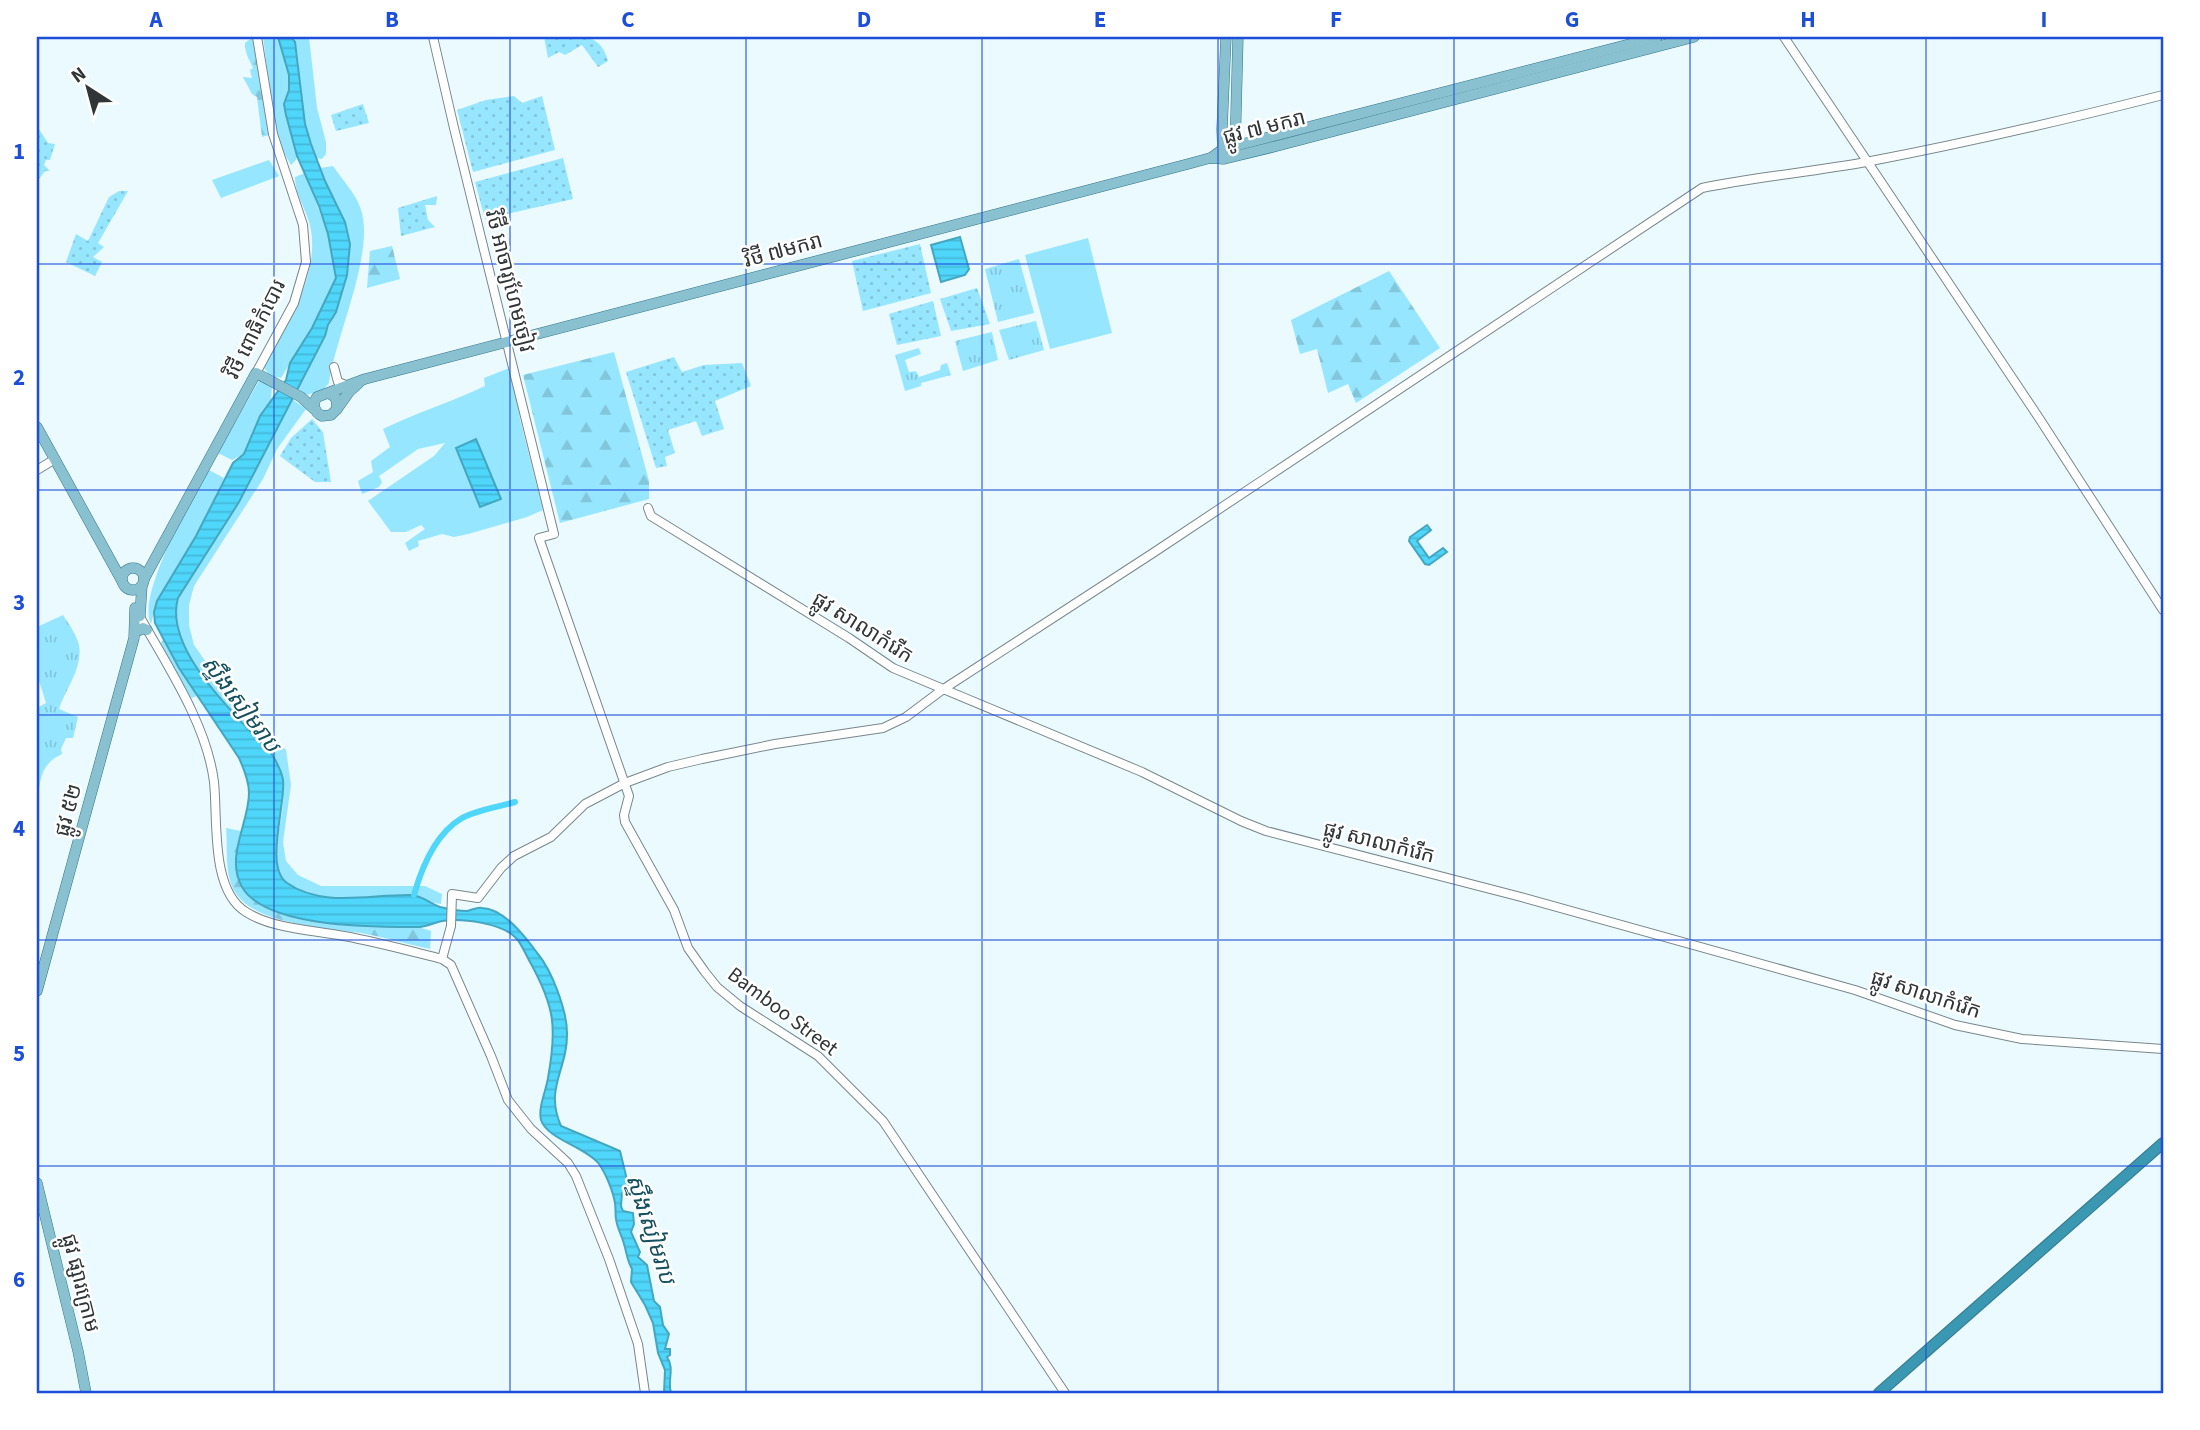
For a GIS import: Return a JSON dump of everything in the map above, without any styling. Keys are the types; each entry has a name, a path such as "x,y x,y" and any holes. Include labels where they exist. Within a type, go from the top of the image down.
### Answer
{"highway":[{"path":"1880,1393 2163,1143"}],"main road":[{"path":"1223,154 1226,37"},
{"path":"1235,151 1238,37"},
{"name":"ផ្លូវ ៧ មករា","path":"1235,151 1657,37"},
{"name":"ផ្លូវ ៧ មករា","path":"1210,158 1695,37"},
{"name":"វិថី ៧មករា","path":"329,393 365,379 1210,158"},
{"path":"256,373 299,396 325,417 331,415 349,391 365,379"},
{"name":"វិថី ពោធិកំបោរ","path":"137,613 149,565 256,373"},
{"path":"315,410 317,397 323,393 329,393 336,398 337,409"},
{"path":"299,396 317,397"},
{"path":"37,427 109,556 137,613"},
{"path":"109,556 141,573 143,582 134,590 124,584"},
{"path":"124,584 124,573 149,565"},
{"name":"ផ្លូវ ៥២","path":"37,991 140,633 137,613"},
{"name":"ផ្លូវ ផ្សារក្រោម","path":"37,1183 86,1393"}],"street":[{"name":"វិថី ពោធិកំបោរ","path":"256,373 294,303 306,262 303,225 273,134 257,37"},
{"name":"វិថី អាចារ្យហែមចៀវ","path":"433,37 554,534 539,538"},
{"path":"1784,37 2039,418 2163,610"},
{"path":"442,959 451,926 452,894 478,898 508,861 551,837 585,804 625,783 668,768 775,744 883,729 906,717 942,690 1702,188 1866,162 2061,121 2163,95"},
{"path":"334,367 338,382 346,385"},
{"path":"37,470 55,459"},
{"name":"ផ្លូវ សាលាកំរើក","path":"648,508 651,516 893,668 1129,766 1266,831 1521,897 1855,990 1955,1025 2022,1040 2163,1049"},
{"name":"Bamboo Street","path":"539,538 625,783 629,798 624,820 674,910 688,948 717,987 740,1006 818,1056 883,1121 1065,1393"},
{"path":"140,633 204,738 214,782 223,882 239,907 261,920 365,940 442,959 451,965 508,1100 531,1129 568,1163 576,1176 609,1259 638,1344 645,1393"}],"green space":[{"path":"574,36 591,39 604,50 608,61 598,67 582,45 565,55 559,52 548,58 544,37"},
{"path":"249,37 256,37 272,134 262,137 257,97 252,94 243,77 252,78 250,70 253,68 245,47"},
{"path":"263,37 278,37 289,75 289,90 284,104 297,156 291,165 283,151 274,122"},
{"path":"291,37 309,37 317,108 326,142 326,154 322,159 316,158 305,125 298,58 295,42"},
{"path":"514,96 522,103 542,96 555,150 473,172 457,110 486,100"},
{"path":"363,104 369,123 336,131 331,115"},
{"path":"37,126 48,143 55,144 50,160 46,160 44,165 50,171 45,171 39,179 37,177"},
{"path":"563,158 573,199 485,219 475,182"},
{"path":"269,160 279,176 221,198 212,180"},
{"path":"333,166 352,191 360,207 364,225 363,246 329,383 323,390 307,395 297,388 337,307 349,264 349,242 344,221 321,172 321,168"},
{"path":"305,173 328,234 336,278 312,328 281,378 277,377 274,381 264,368 298,302 310,267 311,230 297,191 295,177"},
{"path":"119,191 128,191 98,243 104,247 93,257 102,262 95,276 66,262 76,234 88,241 109,197"},
{"path":"437,196 436,205 425,205 428,220 435,227 401,236 398,208"},
{"path":"1088,238 1112,333 1050,349 1025,255"},
{"path":"920,244 931,293 863,311 852,261"},
{"path":"392,246 400,279 367,288 370,251"},
{"path":"1019,259 1034,313 998,322 985,269"},
{"path":"1389,271 1440,348 1356,403 1348,384 1328,393 1317,349 1300,354 1291,320"},
{"path":"977,288 990,324 951,331 940,299"},
{"path":"933,301 941,336 897,345 889,314"},
{"path":"1036,321 1044,350 1009,360 999,330"},
{"path":"992,332 998,360 963,371 955,341"},
{"path":"919,348 921,354 905,360 909,372 916,371 919,377 940,370 941,365 947,363 951,375 921,383 921,386 905,391 895,355"},
{"path":"614,352 649,481 649,499 560,523 523,375"},
{"path":"674,357 682,372 704,365 742,363 751,386 715,401 724,429 702,436 696,421 668,430 675,453 665,457 667,466 656,468 626,372"},
{"path":"512,367 520,419 543,510 468,534 454,537 442,534 418,541 419,546 409,551 405,543 425,529 421,525 406,532 391,532 368,501 434,456 445,443 418,449 379,476 382,482 379,487 362,494 358,481 373,472 371,461 390,447 383,429 485,386 484,378"},
{"path":"260,379 272,384 271,400 260,416 244,454 232,460 218,453"},
{"path":"292,399 306,409 277,449 263,479 194,586 189,605 189,625 194,645 234,702 245,714 263,725 286,750 291,785 283,842 286,861 298,875 321,886 425,886 442,894 441,904 410,895 345,899 313,896 285,882 276,864 283,794 272,758 263,742 208,684 186,650 179,632 176,615 178,598 239,502"},
{"path":"312,419 323,432 331,482 315,482 280,456 291,438"},
{"path":"207,469 224,478 196,536 157,601 151,624 148,610 158,570"},
{"path":"63,615 76,637 80,653 76,670 59,709 78,717 73,738 66,738 61,749 62,754 49,763 42,775 37,806 37,708 46,703 37,674 37,627"},
{"path":"164,639 197,696 191,698 160,644"},
{"path":"226,828 241,831 236,855 238,879 248,896 267,908 318,921 418,927 431,931 430,949 370,935 292,923 274,918 244,903 235,892 228,869"}],"shaded area":[{"name":"ស្ទឹងសៀមរាប","path":"278,37 291,37 295,42 305,124 325,181 345,222 350,244 347,275 336,312 325,336 239,502 178,598 176,615 180,633 187,651 210,686 267,748 279,768 283,791 276,850 280,875 287,883 301,891 331,898 411,895 450,909 491,910 514,925 543,961 558,992 567,1033 556,1089 556,1113 561,1126 620,1151 629,1188 622,1193 621,1206 623,1211 633,1213 634,1224 631,1232 640,1252 638,1257 647,1265 654,1301 660,1307 663,1325 669,1334 665,1349 670,1349 670,1355 667,1357 671,1393 664,1393 665,1370 658,1353 653,1323 631,1282 632,1269 617,1226 614,1198 607,1178 593,1158 559,1138 545,1127 541,1120 541,1104 548,1078 552,1045 552,1018 545,992 519,941 502,929 471,921 442,921 417,927 349,925 296,918 273,911 255,900 242,887 237,876 237,852 249,789 244,771 239,758 179,668 155,623 157,601 196,536 233,463 244,454 260,416 286,380 290,363 312,328 336,278 328,234 297,156 286,115 284,104 289,90 289,75"},
{"path":"960,237 969,269 965,275 941,282 931,245"},
{"path":"476,439 501,499 480,507 456,448"},
{"path":"1427,525 1431,530 1417,541 1429,558 1443,548 1447,552 1429,565 1425,564 1409,541 1410,537"}],"waterway":[{"path":"414,895 431,852 444,833 462,818 515,802"}]}
